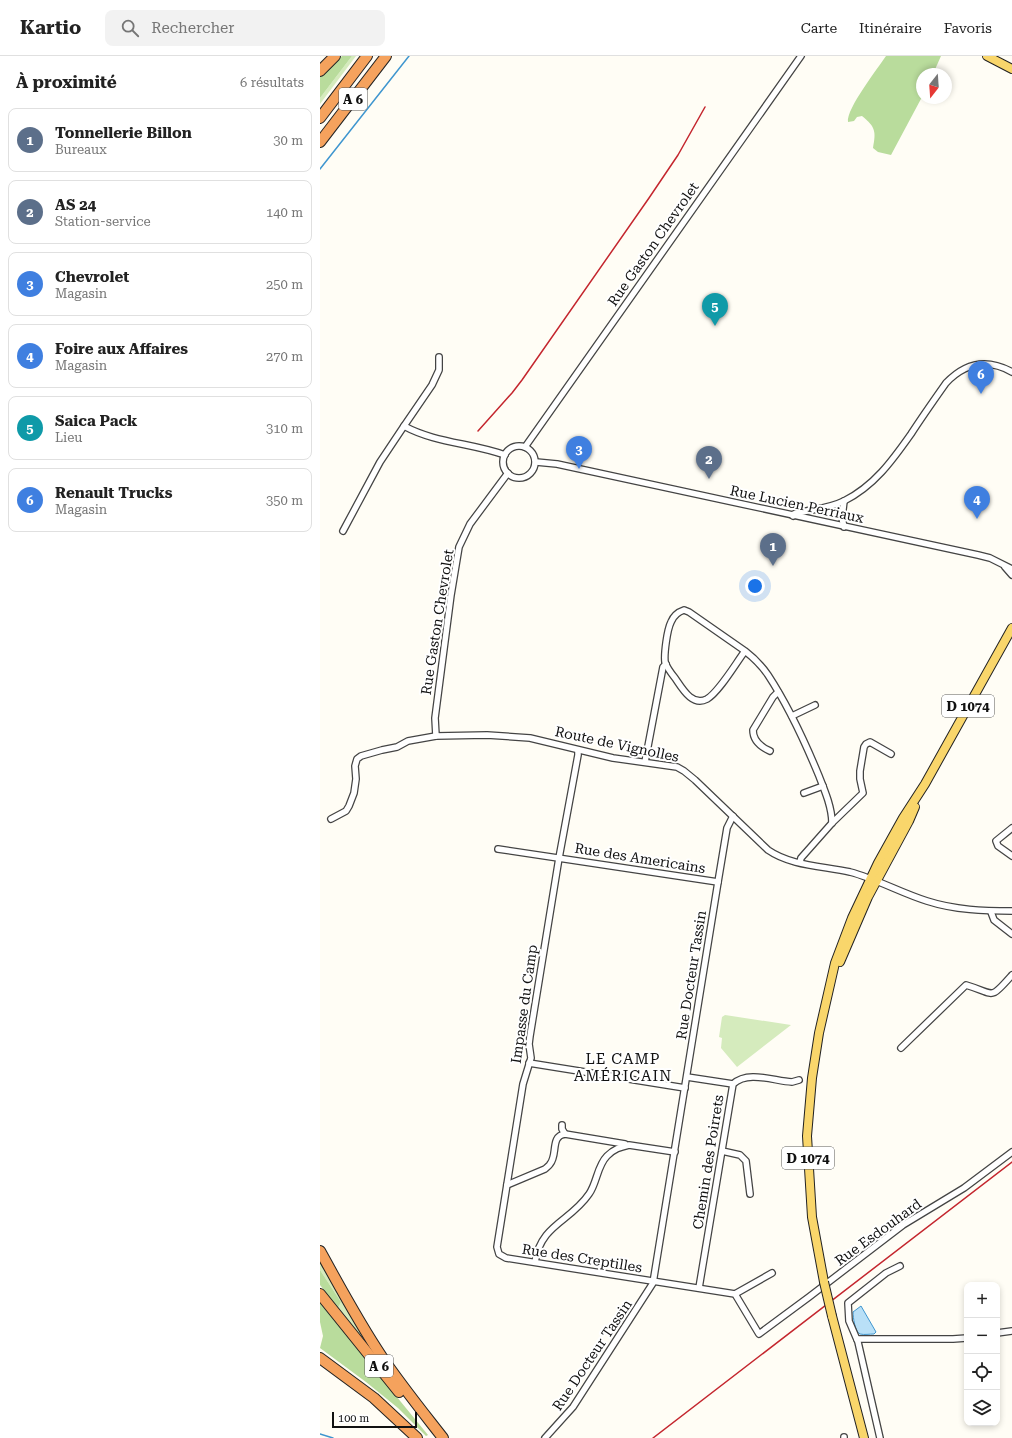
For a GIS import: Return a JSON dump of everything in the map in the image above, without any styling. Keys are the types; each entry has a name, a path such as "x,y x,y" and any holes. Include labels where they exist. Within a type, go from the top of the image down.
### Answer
{"highway":[{"path":"320,70 335,56"},
{"path":"320,118 368,56"},
{"name":"A 6","path":"320,142 386,56"},
{"path":"320,1251 379,1352 442,1438"},
{"name":"A 6","path":"320,1294 437,1438"},
{"name":"A 6","path":"320,1358 374,1398 417,1438"}],"main road":[{"path":"987,56 1012,69"},
{"name":"D 1074","path":"864,1438 824,1282 812,1217 807,1136 812,1078 819,1034 835,963 842,942 903,818 925,784 1012,628"}],"street":[{"name":"Rue Gaston Chevrolet","path":"525,446 801,56"},
{"path":"344,531 380,462 432,385 439,370 439,357"},
{"path":"793,516 797,512 815,510 844,501 861,491 881,474 946,383 955,374 972,366 987,364 1004,367 1012,372"},
{"path":"404,426 431,437 493,450 505,455"},
{"path":"516,446 525,446 533,453 536,462 532,472 523,478 517,478 508,473 503,464 505,455 507,451 516,446"},
{"name":"Rue Lucien Perriaux","path":"536,462 557,464 978,555 990,558 1012,569"},
{"name":"Rue Gaston Chevrolet","path":"438,736 435,718 451,595 459,547 470,524 508,473"},
{"path":"844,501 842,518 844,527"},
{"name":"Rue Lucien Perriaux","path":"1004,565 1012,575"},
{"path":"745,651 716,692 708,699 701,701 693,699 685,692 666,664 665,652 671,621 684,610 689,612 745,651 753,657 767,674 792,716 823,786 831,810 832,823"},
{"path":"645,762 663,667 666,664"},
{"path":"770,751 762,748 754,738 752,730 773,697 778,692"},
{"path":"792,716 814,705"},
{"name":"Route de Vignolles","path":"331,819 346,811 349,806 354,793 356,779 355,766 357,759 361,756 397,747 408,741 438,736 481,735 519,737 540,740 613,758 677,767 692,776 768,850 780,857 842,870 940,905 991,912 1012,911"},
{"path":"800,862 801,858 832,823 863,793 860,771 864,747 866,744 870,742 891,754"},
{"name":"Impasse du Camp","path":"506,1258 499,1254 497,1247 523,1084 531,1058 530,1036 578,750"},
{"path":"804,793 823,786"},
{"name":"Rue Docteur Tassin","path":"545,1438 565,1418 577,1402 632,1318 654,1281 727,828 732,816"},
{"path":"1012,828 997,838 996,841 998,846 1012,856"},
{"name":"Rue des Americains","path":"498,849 718,882"},
{"path":"991,912 994,920 1012,934"},
{"path":"901,1048 966,985 982,992 992,994 997,991 1012,975"},
{"path":"529,1063 685,1088"},
{"path":"687,1077 733,1084"},
{"name":"Chemin des Poirrets","path":"699,1288 733,1084 740,1079 750,1077 788,1082 795,1082 799,1080"},
{"path":"562,1125 562,1130 566,1134"},
{"path":"507,1185 545,1169 553,1160 557,1139 561,1135 566,1134 675,1152"},
{"path":"535,1262 538,1248 548,1231 583,1202 590,1192 604,1160 616,1149 629,1145"},
{"path":"722,1152 736,1154 746,1161 750,1194"},
{"name":"Rue Esdouhard","path":"735,1294 759,1334 903,1225 964,1188 1012,1152"},
{"name":"Rue des Creptilles","path":"506,1258 654,1281"},
{"path":"880,1438 857,1339 849,1321 848,1303 886,1273 900,1266"},
{"path":"654,1281 735,1294 772,1273"},
{"path":"1000,1333 1012,1331"},
{"path":"857,1339 953,1340 964,1338"}],"green space":[{"path":"342,56 352,56 320,98 320,76"},
{"path":"352,56 356,56 320,104 320,98"},
{"path":"886,56 941,56 936,68 916,68 916,104 918,104 891,155 878,152 873,148 875,138 874,130 870,123 862,116 857,117 854,121 848,122 852,108"},
{"path":"725,1015 791,1025 737,1067 721,1048 722,1038 719,1037 722,1017"},
{"path":"320,1260 367,1341 364,1341 338,1308 341,1302 320,1270"},
{"path":"320,1270 341,1302 338,1308 320,1285"},
{"path":"320,1303 428,1435 426,1436 398,1408 366,1382 320,1348 323,1336 320,1322"}],"water":[{"path":"861,1306 876,1332 874,1334 858,1333 853,1312"}],"waterway":[{"path":"320,169 409,56"},
{"path":"320,1434 333,1438"}],"railway":[{"path":"478,431 522,380 678,155 705,107"},
{"path":"653,1438 1012,1162"}],"place":[{"name":"Saica Pack","path":"715,326"},
{"name":"Renault Trucks","path":"981,394"},
{"name":"Chevrolet","path":"579,469"},
{"name":"AS 24","path":"709,479"},
{"name":"Foire aux Affaires","path":"977,519"},
{"name":"Tonnellerie Billon","path":"773,566"}],"district":[{"name":"LE CAMP AMÉRICAIN","path":"623,1068"}]}
